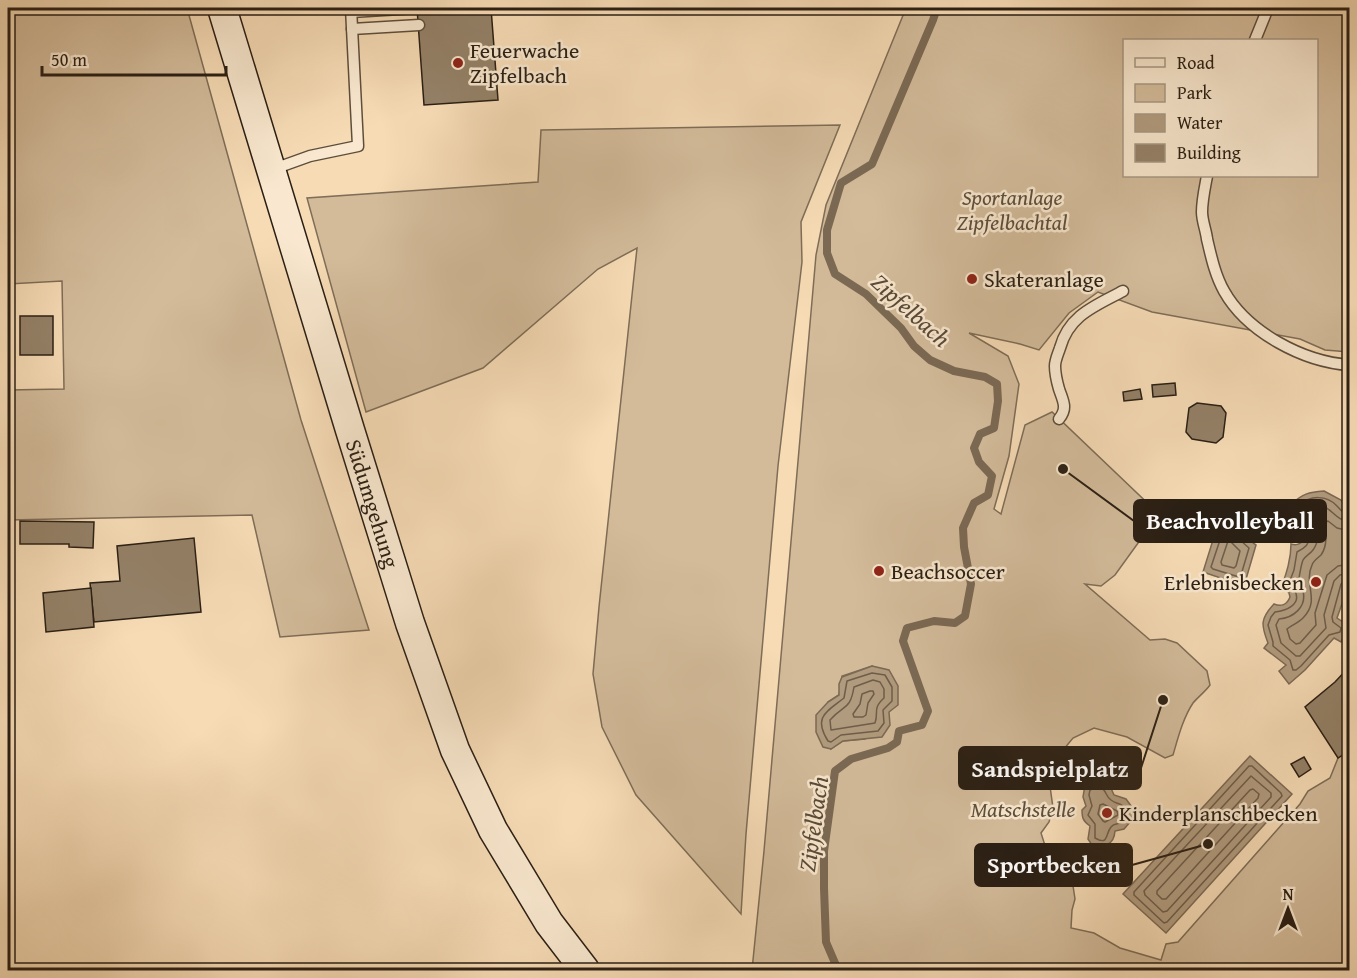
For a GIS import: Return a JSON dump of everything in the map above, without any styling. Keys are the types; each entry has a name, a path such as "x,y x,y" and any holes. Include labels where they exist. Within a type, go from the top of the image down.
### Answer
{"main road":[{"name":"Südumgehung","path":"222,8 410,623 455,750 494,830 549,923 585,970"}],"lane":[{"path":"270,170 310,156 358,146 351,10 417,8"},
{"path":"1255,39 1268,8"},
{"path":"352,29 419,25"},
{"path":"1207,177 1202,213 1217,276 1224,292 1238,310 1258,329 1281,344 1308,356 1350,365"},
{"path":"1059,419 1065,407 1055,366 1062,340 1070,325 1092,307 1123,291"}],"green space":[{"path":"8,8 187,8 301,420 369,630 280,637 252,515 8,520 8,390 64,389 62,281 8,284"},
{"path":"906,8 1349,8 1349,352 1325,350 1300,339 1152,312 1098,292 1069,313 1039,350 969,333 1008,356 1019,384 1009,456 994,509 1001,514 1025,425 1052,412 1159,514 1115,575 1101,586 1085,584 1150,640 1165,639 1177,643 1207,671 1210,685 1189,709 1173,755 1165,758 1127,737 1094,728 1073,738 1059,755 1049,779 1053,808 1049,822 1041,833 1048,855 1065,865 1073,886 1075,899 1071,928 1094,933 1120,948 1161,960 1166,944 1178,942 1300,804 1308,791 1330,778 1338,758 1349,750 1349,970 752,970 816,255 826,205","holes":["872,666 865,739 843,741 831,749 828,702 839,695 842,676"]},
{"path":"840,125 801,222 802,262 778,466 741,914 636,795 602,727 593,674 637,248 598,269 483,368 366,412 307,198 538,182 541,130"}],"water":[{"name":"Erlebnisbecken","path":"1324,491 1341,500 1347,508 1349,575 1337,618 1349,626 1341,642 1334,638 1289,684 1279,671 1286,665 1264,648 1268,643 1263,622 1274,604 1284,605 1289,600 1289,593 1281,589 1291,544 1301,543 1304,538 1301,529 1291,526 1289,518 1294,509 1291,504 1306,494"},
{"path":"1223,525 1237,530 1256,545 1244,586 1203,572 1217,527"},
{"path":"872,666 889,670 898,686 898,705 889,712 890,725 882,737 843,741 831,749 823,747 816,732 816,715 828,702 839,695 839,684 842,677"},
{"path":"1250,756 1292,794 1166,933 1123,894"},
{"name":"Kinderplanschbecken","path":"1103,781 1110,786 1114,795 1126,799 1134,810 1131,821 1124,829 1115,831 1111,842 1101,846 1092,845 1088,839 1090,826 1084,821 1082,813 1086,806 1083,797 1085,785"}],"building":[{"name":"Feuerwache Zipfelbach","path":"417,8 491,8 498,100 424,105"},
{"path":"20,316 53,316 53,355 20,355"},
{"path":"1175,383 1176,395 1153,397 1152,385"},
{"path":"1140,389 1142,399 1124,401 1123,392"},
{"path":"1197,403 1221,406 1226,413 1223,437 1216,443 1192,439 1186,432 1189,408"},
{"path":"20,521 94,522 93,548 69,547 69,544 20,544"},
{"path":"194,538 201,612 94,622 90,583 120,581 117,546"},
{"path":"91,588 94,627 46,632 43,593"},
{"path":"1350,666 1350,750 1338,758 1305,707"},
{"path":"1304,757 1311,769 1299,777 1291,764"}],"waterway":[{"name":"Zipfelbach","path":"838,970 826,942 824,888 824,851 835,771 851,759 888,748 897,742 899,731 922,725 928,711 903,641 907,628 934,621 955,623 965,616 971,584 963,528 974,503 988,495 992,476 979,462 974,448 980,434 994,428 998,401 997,384 985,377 954,371 930,360 866,294 835,274 827,253 827,230 841,183 872,164 937,8"}],"place":[{"name":"Feuerwache Zipfelbach","path":"458,63"},
{"name":"Skateranlage","path":"972,279"},
{"name":"Beachvolleyball","path":"1063,469"},
{"name":"Beachsoccer","path":"879,571"},
{"name":"Erlebnisbecken","path":"1316,582"},
{"name":"Sandspielplatz","path":"1163,700"},
{"name":"Kinderplanschbecken","path":"1107,813"},
{"name":"Sportbecken","path":"1208,844"}],"park label":[{"name":"Sportanlage Zipfelbachtal","path":"1012,210"},
{"name":"Matschstelle","path":"1023,809"}]}
